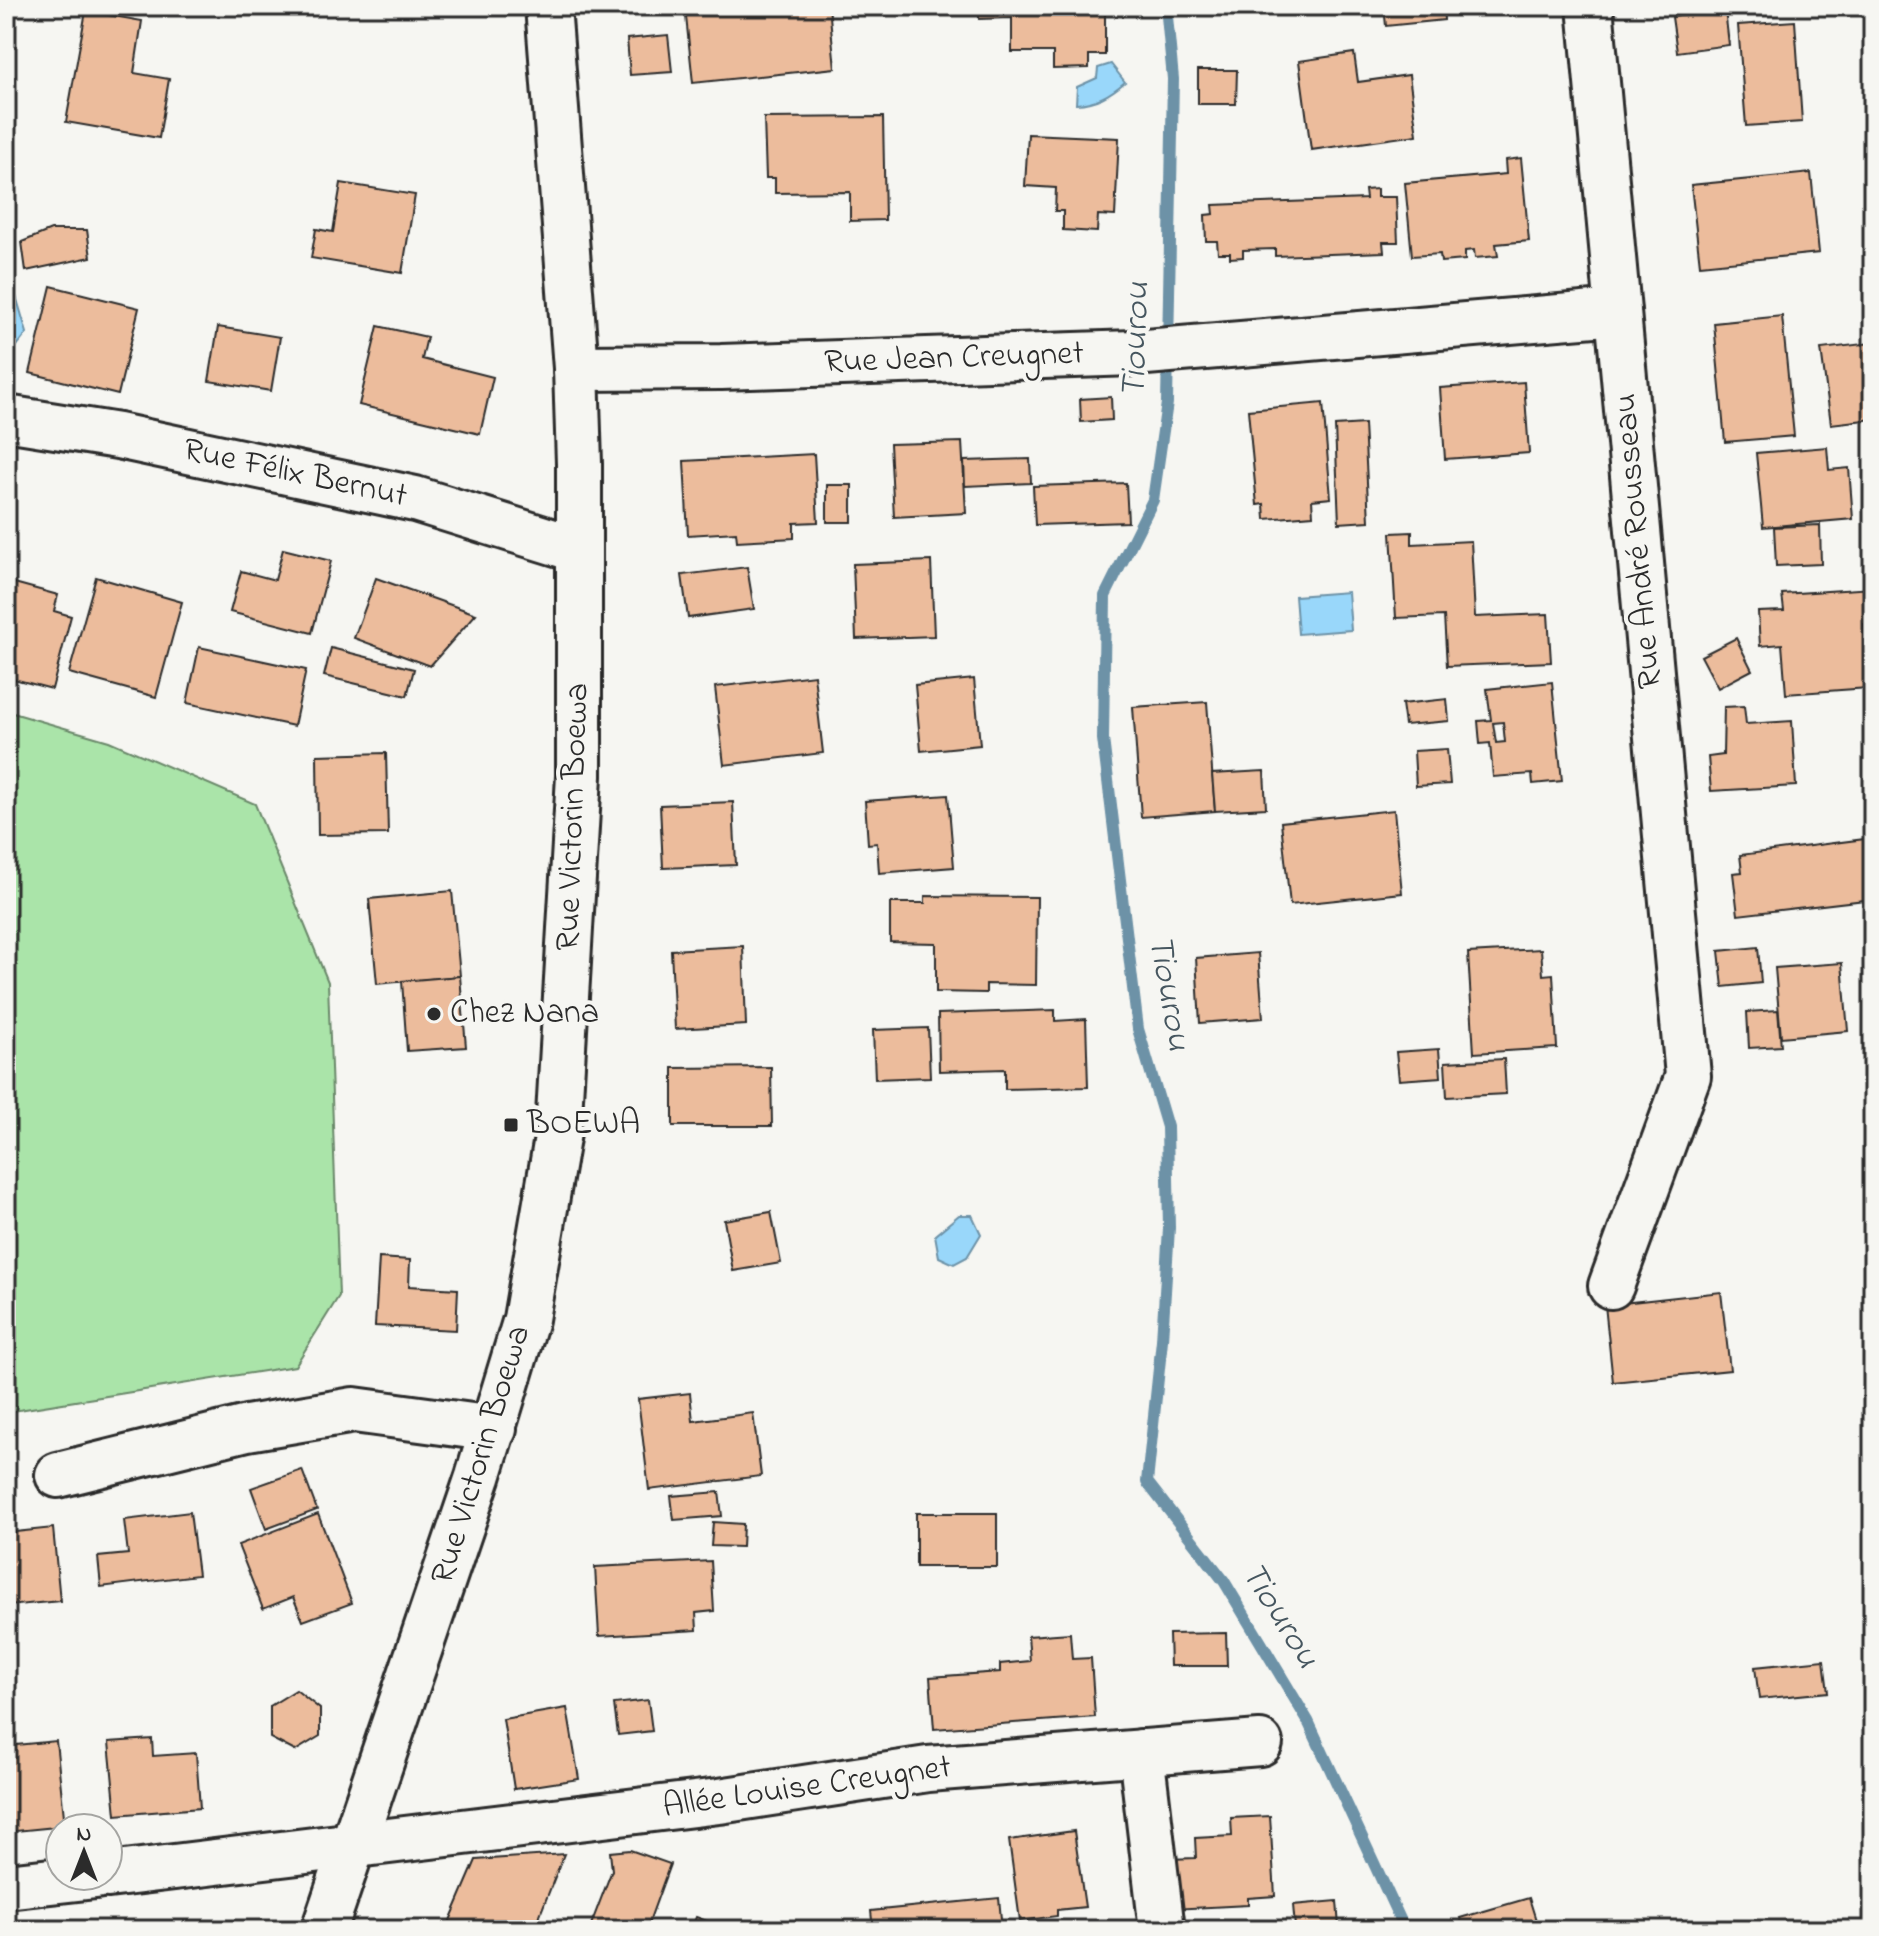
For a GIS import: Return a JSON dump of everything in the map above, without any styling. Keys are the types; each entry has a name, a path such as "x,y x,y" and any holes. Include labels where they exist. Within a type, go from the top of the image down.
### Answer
{"street":[{"name":"Rue Victorin Boewa","path":"324,1930 494,1429 526,1319 558,1132 579,776 579,550 576,368 548,6"},
{"name":"Rue André Rousseau","path":"1590,6 1688,1076 1611,1286"},
{"name":"Rue Jean Creugnet","path":"576,368 721,367 1134,353 1618,312"},
{"name":"Rue Félix Bernut","path":"6,418 118,436 415,499 579,550"},
{"path":"58,1475 247,1428 354,1410 494,1429"},
{"name":"Allée Louise Creugnet","path":"124,1873 719,1801 928,1769 1260,1743"},
{"path":"1141,1752 1162,1930"},
{"path":"6,1886 44,1882"}],"green space":[{"path":"6,711 109,741 255,804 328,982 339,1296 295,1366 6,1412"}],"water":[{"path":"1111,64 1125,82 1102,98 1076,104 1077,87 1097,78 1098,68"},
{"path":"6,296 16,296 27,333 13,351 6,352"},
{"path":"1348,592 1351,630 1298,634 1295,596"},
{"path":"959,1215 972,1215 981,1234 967,1257 954,1264 939,1257 935,1235"}],"building":[{"path":"829,6 835,68 693,83 685,7"},
{"path":"979,6 1105,6 1105,55 1089,55 1089,68 1053,69 1053,52 1012,52 1012,18 979,19"},
{"path":"1384,6 1443,6 1444,20 1386,26"},
{"path":"1725,10 1729,45 1677,52 1672,17"},
{"path":"86,11 142,21 134,73 169,79 159,138 66,122"},
{"path":"1795,21 1802,122 1746,126 1738,25"},
{"path":"668,35 672,72 630,75 627,39"},
{"path":"1354,53 1358,82 1409,75 1417,135 1311,150 1299,61"},
{"path":"1198,70 1237,70 1236,104 1198,104"},
{"path":"883,117 885,220 850,221 850,192 775,193 775,178 766,178 764,118"},
{"path":"1028,134 1119,138 1115,216 1098,215 1097,232 1063,230 1063,211 1055,211 1056,188 1025,186"},
{"path":"1521,158 1529,241 1496,244 1498,256 1475,258 1474,250 1465,251 1465,260 1441,262 1440,254 1412,256 1405,183 1506,174 1505,160"},
{"path":"1811,173 1819,253 1700,265 1691,185"},
{"path":"341,183 415,195 402,273 311,258 316,229 333,232"},
{"path":"1377,189 1377,197 1396,197 1398,242 1383,242 1384,252 1275,256 1275,249 1243,250 1243,257 1230,258 1230,253 1218,253 1217,241 1206,241 1205,215 1214,214 1213,205 1366,199 1365,190"},
{"path":"6,200 12,240 6,240"},
{"path":"51,230 87,230 91,257 26,271 22,242"},
{"path":"51,286 139,308 118,395 30,373"},
{"path":"1782,316 1794,436 1725,442 1714,323"},
{"path":"378,326 427,337 422,359 493,377 480,434 359,405"},
{"path":"218,327 280,337 271,391 209,381"},
{"path":"1871,343 1873,419 1831,424 1821,349"},
{"path":"1524,382 1529,453 1445,459 1440,388"},
{"path":"1111,397 1112,420 1081,422 1080,399"},
{"path":"1323,403 1331,498 1312,500 1313,515 1265,519 1264,504 1257,505 1248,410"},
{"path":"1364,424 1369,521 1339,523 1335,426"},
{"path":"962,442 966,513 894,517 890,444"},
{"path":"1827,447 1829,470 1849,468 1853,519 1763,527 1756,453"},
{"path":"814,454 818,522 794,523 794,538 737,541 736,532 688,535 684,461"},
{"path":"1030,459 1031,483 965,486 964,461"},
{"path":"1126,483 1128,522 1035,525 1033,486"},
{"path":"827,485 852,485 852,522 827,522"},
{"path":"1820,525 1821,564 1776,566 1774,527"},
{"path":"1412,532 1412,544 1471,541 1475,617 1548,614 1551,662 1447,666 1444,616 1396,618 1391,533"},
{"path":"283,549 331,561 312,633 230,612 241,571 275,580"},
{"path":"931,561 934,636 856,639 853,564"},
{"path":"747,567 754,609 688,618 682,575"},
{"path":"96,577 182,602 156,697 69,673"},
{"path":"376,578 476,614 430,666 354,638"},
{"path":"7,581 58,595 54,611 71,616 52,689 6,677"},
{"path":"1873,588 1873,624 1864,624 1868,688 1786,694 1782,644 1760,646 1758,612 1784,611 1782,594"},
{"path":"1736,638 1752,670 1718,688 1701,656"},
{"path":"199,647 306,670 294,726 187,703"},
{"path":"331,648 414,669 407,696 324,676"},
{"path":"814,675 823,753 724,765 715,687"},
{"path":"974,679 980,745 921,751 915,685"},
{"path":"1552,682 1562,781 1533,784 1532,774 1493,777 1490,743 1480,744 1478,721 1491,720 1487,689","holes":["1503,722 1505,742 1496,743 1493,723"]},
{"path":"1447,699 1449,721 1405,725 1402,704"},
{"path":"1207,702 1215,811 1141,817 1133,707"},
{"path":"1744,706 1746,724 1792,721 1796,786 1711,791 1708,757 1723,755 1724,707"},
{"path":"1868,713 1873,713 1873,759"},
{"path":"1447,749 1450,784 1416,786 1414,751"},
{"path":"386,753 388,834 318,835 317,755"},
{"path":"1264,771 1266,808 1215,811 1212,774"},
{"path":"948,795 954,867 879,873 877,843 868,844 865,801"},
{"path":"733,802 736,865 663,868 660,805"},
{"path":"1394,810 1402,893 1290,905 1281,822"},
{"path":"1873,838 1873,899 1738,915 1733,873 1742,872 1740,855"},
{"path":"452,891 460,976 377,984 369,899"},
{"path":"925,896 1037,897 1036,985 986,984 986,993 936,992 936,943 890,942 890,903 925,903"},
{"path":"743,946 746,1025 675,1029 671,950"},
{"path":"1758,947 1761,983 1723,987 1719,951"},
{"path":"1541,949 1543,975 1553,974 1557,1048 1474,1053 1468,953"},
{"path":"1258,953 1263,1018 1200,1023 1196,958"},
{"path":"1842,963 1848,1031 1781,1037 1775,968"},
{"name":"Chez Nana","path":"460,976 466,1047 407,1051 402,981"},
{"path":"1055,1010 1055,1021 1086,1019 1088,1087 1005,1089 1005,1069 939,1071 938,1014"},
{"path":"1778,1010 1781,1046 1749,1048 1747,1012"},
{"path":"928,1028 930,1077 875,1079 873,1030"},
{"path":"1439,1049 1441,1077 1399,1080 1396,1052"},
{"path":"1504,1059 1506,1094 1447,1097 1445,1062"},
{"path":"771,1067 772,1126 673,1126 673,1068"},
{"path":"771,1212 781,1263 733,1271 724,1220"},
{"path":"379,1258 410,1260 409,1286 458,1289 456,1330 375,1326"},
{"path":"1721,1292 1730,1370 1613,1382 1605,1305"},
{"path":"690,1393 693,1421 753,1413 761,1476 649,1490 638,1399"},
{"path":"302,1470 317,1510 266,1529 251,1488"},
{"path":"719,1492 722,1516 674,1520 671,1496"},
{"path":"190,1512 198,1575 101,1587 98,1557 128,1554 124,1520"},
{"path":"916,1513 997,1513 997,1567 916,1567"},
{"path":"318,1514 352,1603 303,1621 293,1597 263,1609 238,1545"},
{"path":"713,1522 743,1524 742,1547 711,1546"},
{"path":"53,1528 60,1601 6,1606 6,1533"},
{"path":"711,1561 714,1611 696,1613 697,1630 599,1636 595,1567"},
{"path":"1070,1633 1072,1659 1091,1658 1095,1717 934,1729 930,1677 1000,1672 1000,1664 1030,1661 1028,1636"},
{"path":"1226,1633 1227,1666 1170,1666 1169,1634"},
{"path":"1824,1660 1828,1692 1759,1699 1755,1667"},
{"path":"296,1690 320,1709 320,1736 295,1751 270,1738 270,1706"},
{"path":"648,1700 652,1731 618,1735 614,1704"},
{"path":"567,1708 579,1779 514,1789 503,1719"},
{"path":"152,1739 153,1756 196,1753 200,1808 124,1814 116,1812 109,1742"},
{"path":"56,1741 64,1812 44,1812 44,1828 6,1832 6,1746"},
{"path":"1270,1816 1275,1896 1248,1898 1248,1905 1172,1909 1169,1859 1196,1858 1195,1838 1232,1836 1231,1818"},
{"path":"1074,1831 1085,1907 1057,1910 1057,1916 1020,1921 1009,1840"},
{"path":"630,1850 670,1864 646,1930 589,1930 612,1870 610,1852"},
{"path":"564,1854 534,1930 446,1930 476,1860"},
{"path":"999,1898 1002,1930 873,1930 871,1911"},
{"path":"1529,1898 1539,1930 1463,1930 1460,1918"},
{"path":"1337,1901 1339,1927 1346,1926 1347,1930 1277,1930 1295,1927 1293,1905"},
{"path":"696,1917 731,1930 691,1930"}],"waterway":[{"name":"Tiourou","path":"1166,6 1173,79 1167,403 1153,500 1105,596 1103,739 1138,1029 1167,1127 1169,1228 1162,1340 1147,1482 1224,1581 1308,1721 1405,1930"}],"place":[{"name":"Chez Nana","path":"434,1014"},
{"name":"BOEWA","path":"511,1125"}]}
